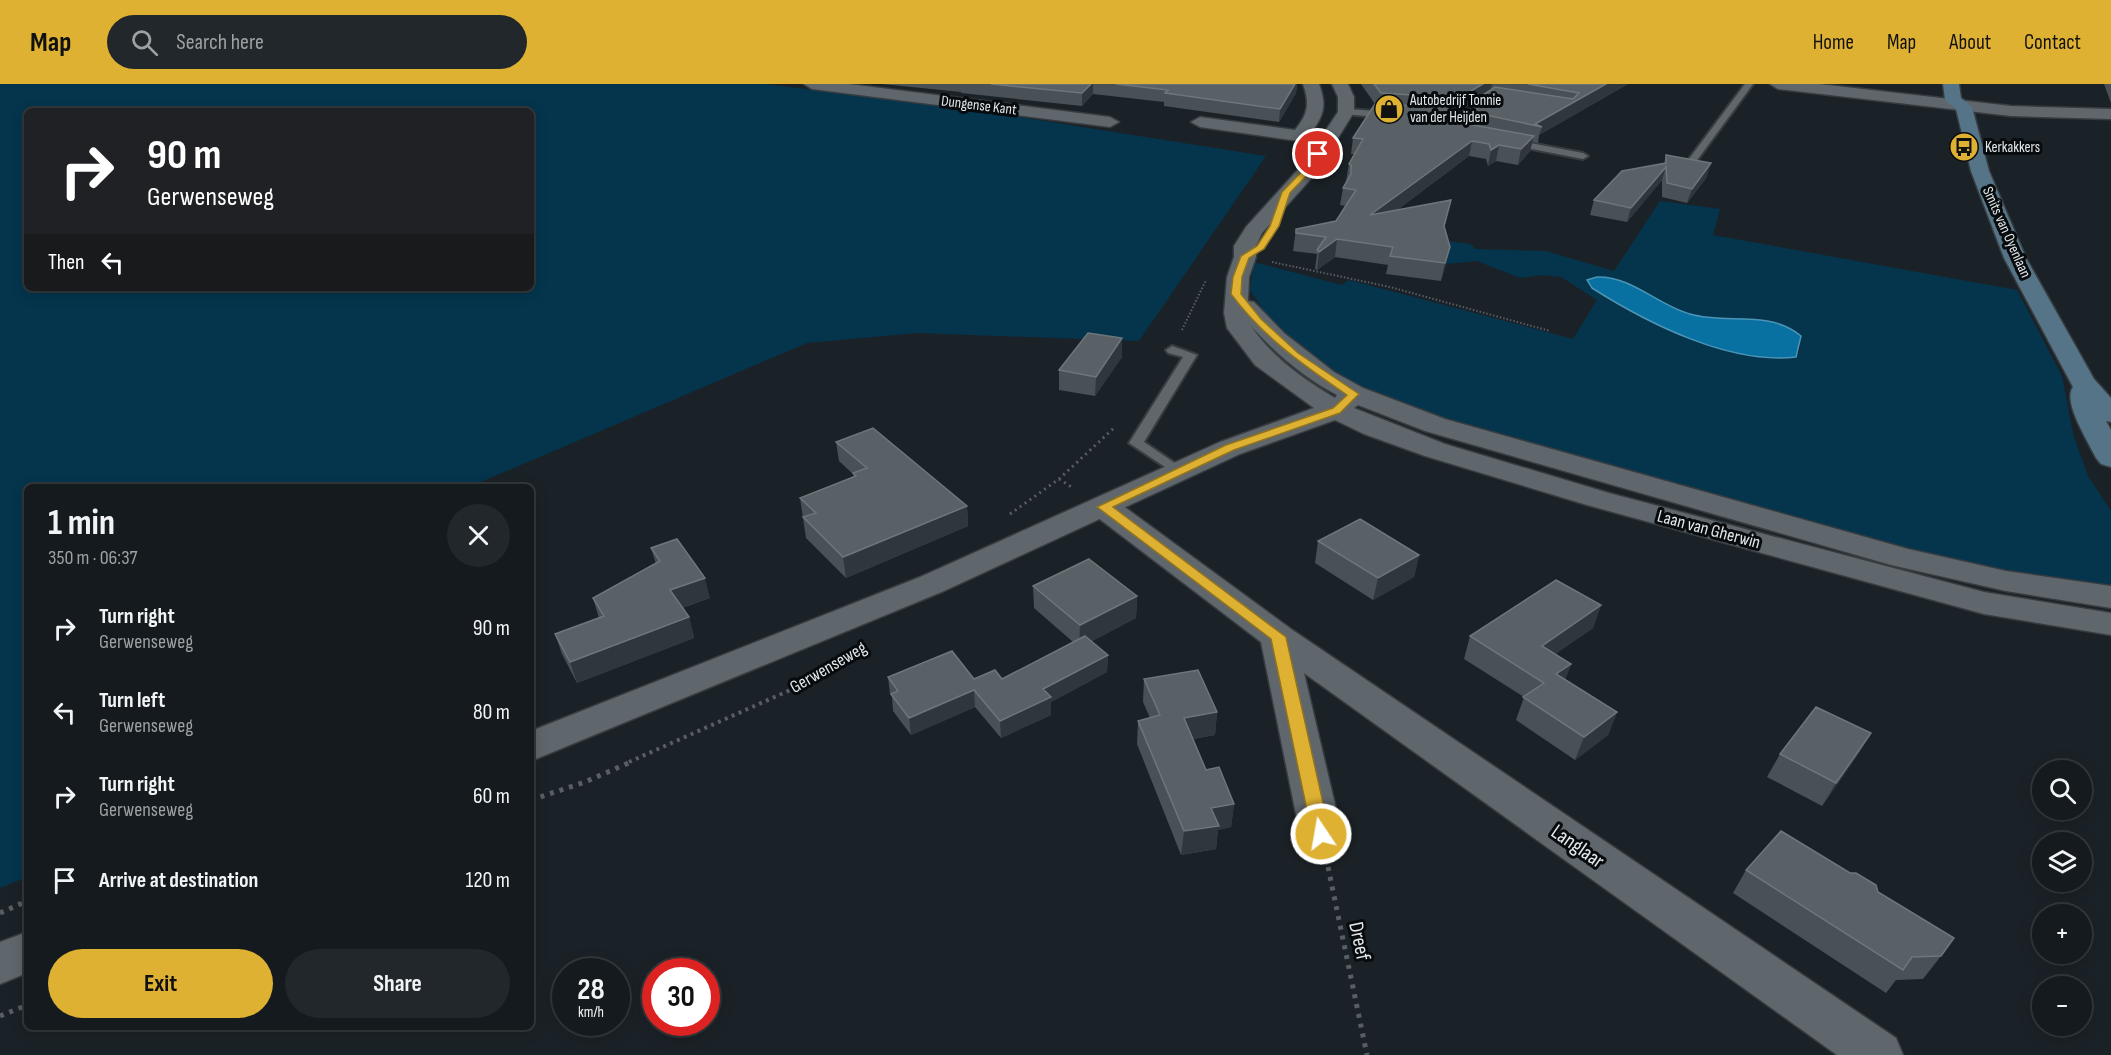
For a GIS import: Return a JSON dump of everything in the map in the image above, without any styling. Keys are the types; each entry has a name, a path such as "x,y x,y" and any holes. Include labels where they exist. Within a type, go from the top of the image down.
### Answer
{"main road":[{"name":"Smits van Oyenlaan","path":"1962,97 1980,171 2015,258 2083,383 2111,414"},
{"name":"Smits van Oyenlaan","path":"2083,383 2084,405 2111,458"}],"street":[{"name":"Dungense Kant","path":"812,84 843,85 1110,122"},
{"path":"1300,136 1318,111 1319,103 1311,84"},
{"path":"1336,401 1264,360 1239,328 1236,294 1238,277 1245,256 1261,247 1275,226 1286,192 1310,168 1346,111 1346,97 1340,84"},
{"path":"1778,84 1854,88 1879,95 1962,97 2046,113 2111,114"},
{"path":"1200,122 1327,140"},
{"path":"1236,294 1257,321 1288,350 1325,378 1336,401"},
{"name":"Gerwenseweg","path":"534,746 932,584 1104,507 1177,471 1336,401"},
{"name":"Laan van Gherwin","path":"1336,401 1435,424 1903,558 2006,581 2111,597"},
{"name":"Laan van Gherwin","path":"1336,401 1435,450 1767,545 1984,603 2111,624"},
{"name":"Langlaar","path":"1104,507 1278,637 1878,1055"},
{"path":"1278,637 1321,834"},
{"path":"0,963 24,953"}],"lane":[{"path":"1689,165 1749,84"},
{"path":"1346,111 1405,116"},
{"path":"1496,140 1583,156"},
{"path":"1172,350 1191,355 1136,443 1177,471"}],"path":[{"path":"1245,256 1390,287 1550,331"},
{"name":"Gerwenseweg","path":"534,799 585,782 756,706 788,691 867,644"},
{"name":"Dreef","path":"1321,834 1367,1055"},
{"path":"0,914 24,902"},
{"path":"0,1016 24,1006"}],"shaded area":[{"path":"0,84 765,84 962,108 1266,156 1139,341 917,333 807,343 476,484 24,484 24,878 0,888"},
{"path":"1660,201 1720,209 1713,235 2017,290 2062,376 2073,434 2088,476 2111,511 2111,589 1969,568 1446,423 1339,379 1278,332 1250,290 1254,264 1258,263 1342,285 1349,280 1573,339 1597,300 1561,277 1542,275 1520,278 1477,261 1445,264 1432,239 1471,244 1475,249 1546,251 1614,271","holes":["1617,279 1690,314 1702,317 1753,319 1778,324 1801,336 1799,353 1743,352 1708,345 1635,315 1588,285"]}],"water":[{"path":"1597,277 1622,281 1690,314 1704,317 1761,320 1788,328 1801,336 1796,357 1771,358 1744,355 1690,339 1638,315 1592,288 1587,280"}],"building":[{"path":"991,84 1091,84 1082,93"},
{"path":"1116,84 1295,84 1280,109 1165,93 1168,90"},
{"path":"1374,84 1483,84 1459,98 1381,93"},
{"path":"1528,84 1606,84 1535,124 1542,127 1476,113 1477,107 1472,102 1495,87 1573,99 1579,93"},
{"path":"1375,104 1460,108 1464,110 1465,121 1473,125 1534,136 1521,149 1499,145 1491,150 1489,144 1472,141 1370,215 1451,200 1444,226 1450,247 1445,263 1390,256 1393,247 1337,239 1319,252 1317,250 1326,237 1296,233 1296,229 1336,221 1356,190 1343,188 1351,174 1349,164 1363,139 1353,138"},
{"path":"1666,155 1711,163 1692,189 1667,183 1666,167 1631,208 1594,200 1622,171 1666,163"},
{"path":"1088,333 1122,338 1096,377 1059,370"},
{"path":"873,428 967,506 843,557 803,517 816,513 800,498 856,476 853,473 867,468 836,442"},
{"path":"1360,519 1419,555 1378,578 1318,541"},
{"path":"677,539 705,578 670,590 689,617 570,662 555,634 604,616 593,598 660,561 651,548"},
{"path":"1089,559 1137,596 1080,625 1033,586"},
{"path":"1556,580 1601,605 1542,646 1571,664 1556,674 1617,712 1584,737 1523,697 1544,683 1470,636"},
{"path":"1085,636 1108,655 1043,689 1051,697 1000,721 974,690 909,718 891,694 898,691 888,677 952,651 974,679 995,670 1002,679"},
{"path":"1198,670 1217,712 1184,718 1206,770 1219,767 1234,804 1211,808 1219,826 1184,831 1138,721 1160,715 1144,679"},
{"path":"1816,707 1871,733 1836,783 1780,754"},
{"path":"1781,831 1850,873 1856,873 1876,885 1878,892 1954,938 1941,956 1912,957 1903,970 1746,870"}],"place":[{"name":"Autobedrijf Tonnie van der Heijden","path":"1389,109"},
{"name":"Kerkakkers","path":"1964,147"}],"route":[{"path":"1318,154 1310,168 1286,192 1275,226 1261,247 1245,256 1238,277 1236,294 1257,321 1294,355 1325,378 1354,394 1336,410 1310,422 1230,448 1104,507 1278,637 1321,834"}]}
